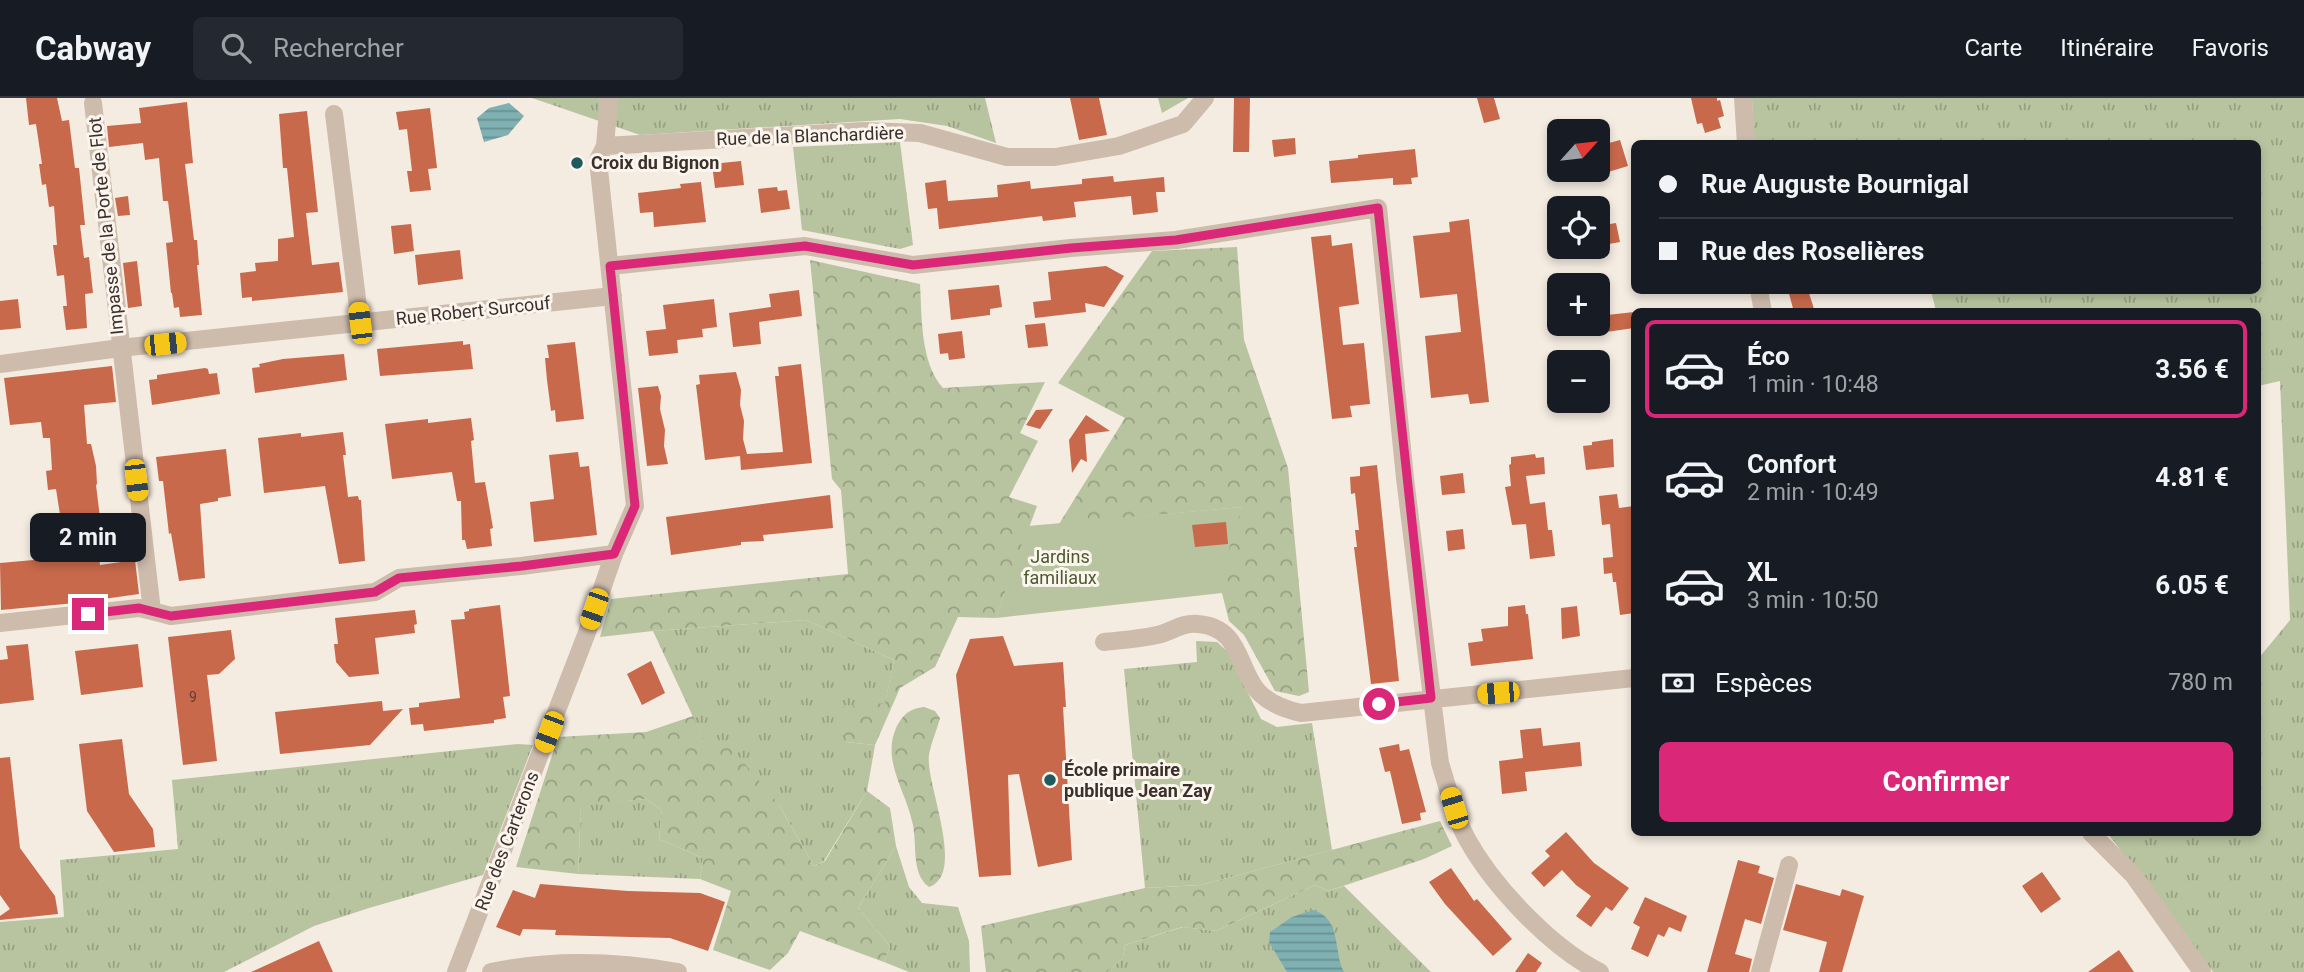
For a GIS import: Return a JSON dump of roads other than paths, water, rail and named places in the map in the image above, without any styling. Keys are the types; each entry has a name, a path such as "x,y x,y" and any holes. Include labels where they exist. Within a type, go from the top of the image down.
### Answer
{"street":[{"name":"Rue des Carterons","path":"456,972 586,635 614,554 635,506 598,160 605,146 609,98"},
{"name":"Rue de la Blanchardière","path":"605,146 864,131 920,132 1007,157 1055,157 1119,146 1183,124 1205,98"},
{"path":"1743,98 1746,140"},
{"name":"Impasse de la Porte de Flot","path":"93,103 152,611"},
{"path":"334,114 360,323"},
{"path":"610,266 805,246 913,265 1176,240 1378,208 1440,763 1467,838 1493,878 1554,941 1600,972"},
{"name":"Rue Robert Surcouf","path":"0,365 120,348 613,296"},
{"path":"0,623 139,608 171,616 375,592 399,578 614,554"},
{"path":"1104,642 1160,635 1177,626 1201,624 1223,632 1235,645 1253,685 1270,702 1301,713 1631,678"},
{"path":"2094,836 2134,876 2202,972"},
{"path":"1760,972 1789,865"},
{"path":"491,972 559,963 619,964 678,972"}],"water":[{"path":"509,103 524,116 508,135 484,142 477,118 489,108"},
{"path":"1313,910 1329,920 1333,928 1344,972 1287,972 1269,942 1270,932 1292,917"}],"place":[{"name":"Croix du Bignon","path":"577,163"},
{"name":"École primaire publique Jean Zay","path":"1050,780"}],"park label":[{"name":"Jardins familiaux","path":"1060,567"}]}
